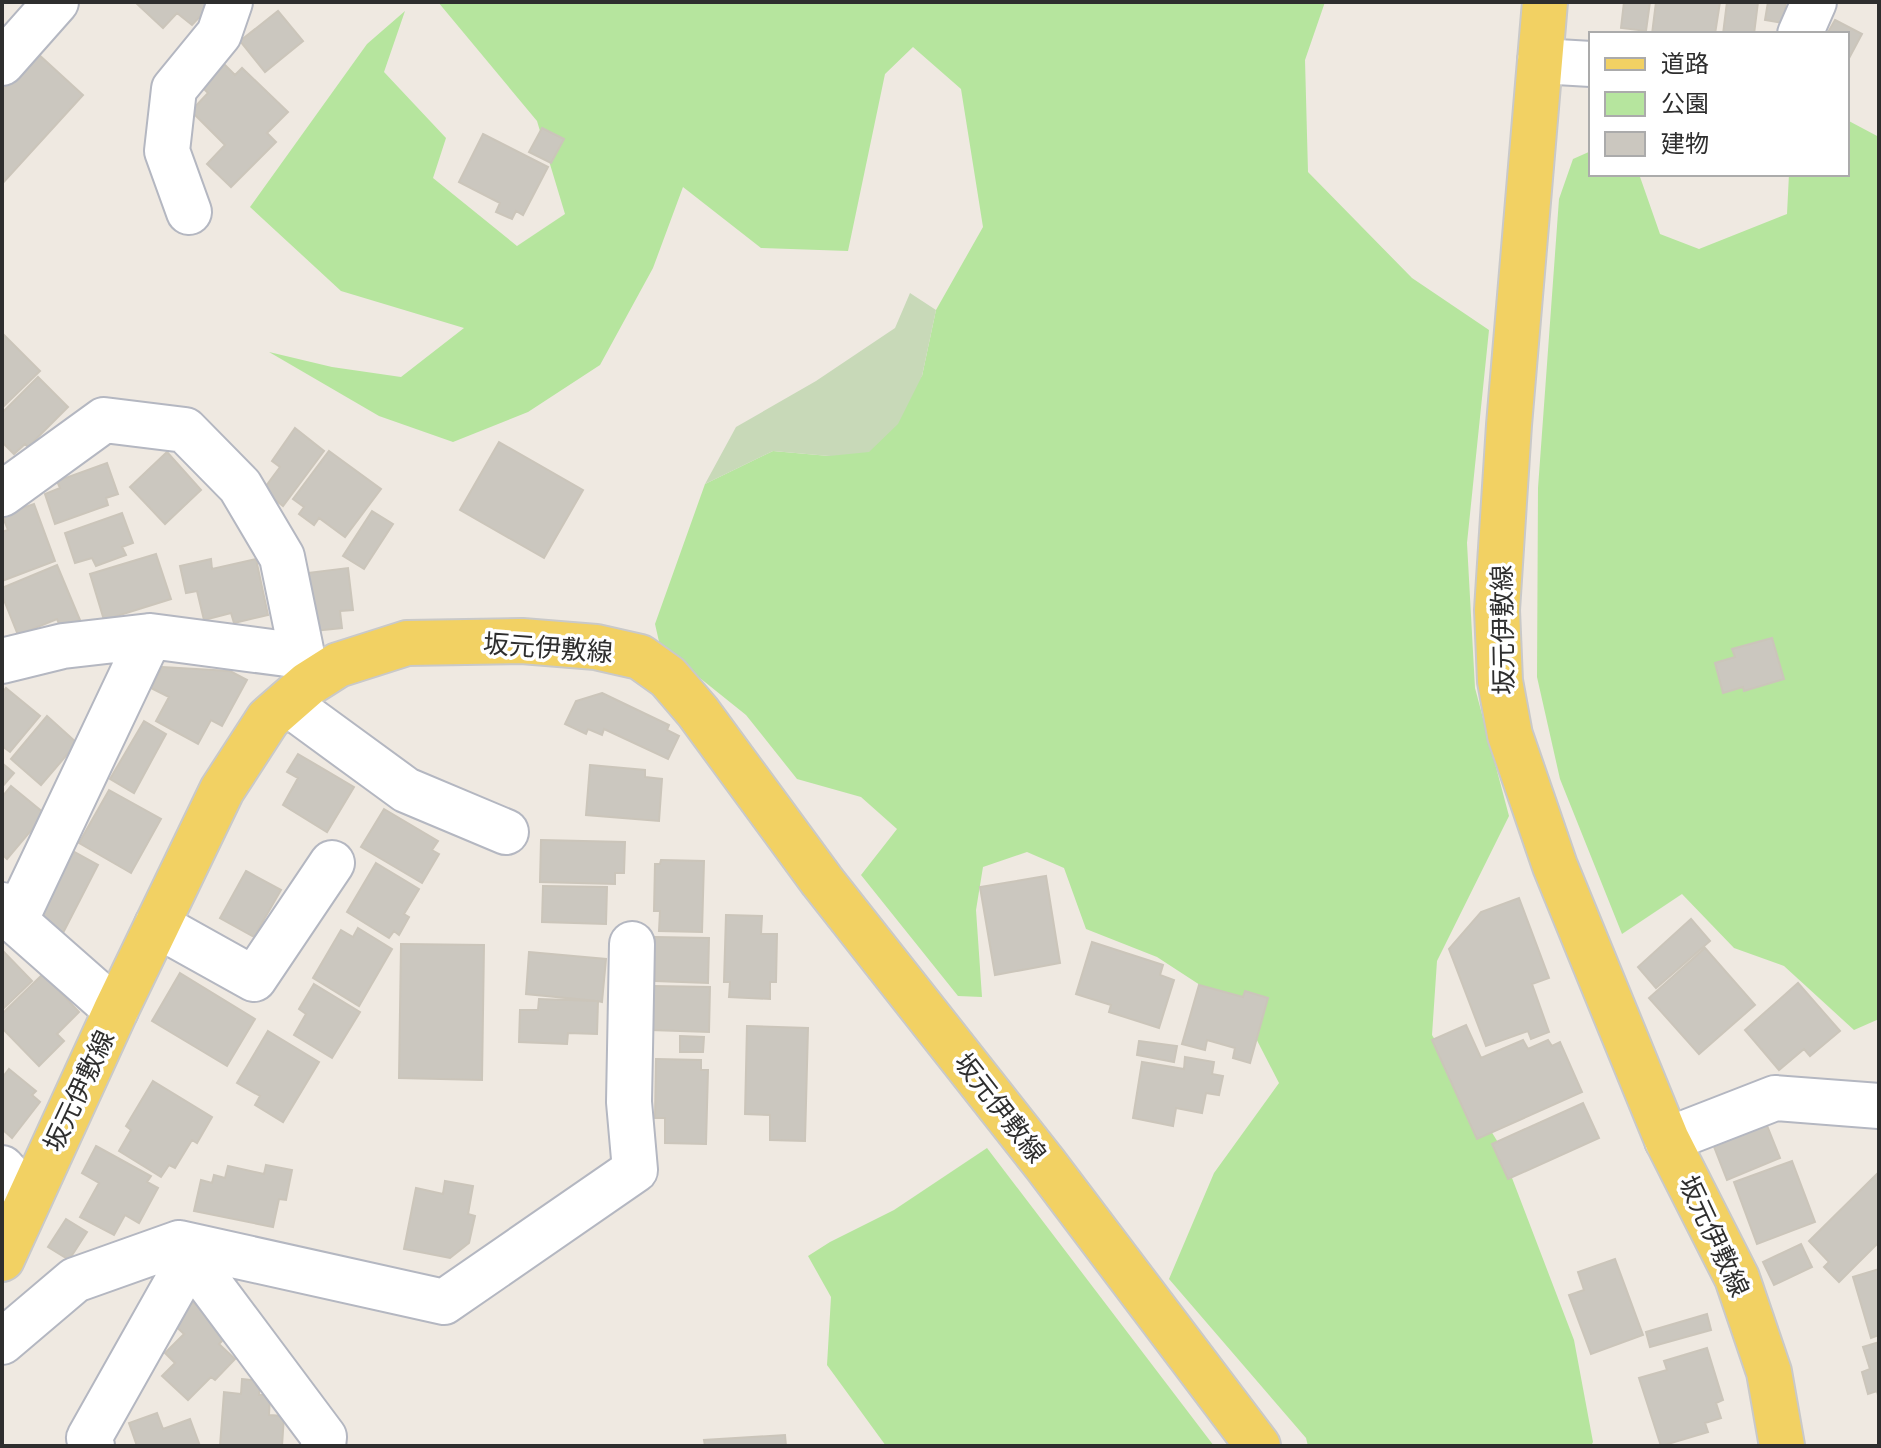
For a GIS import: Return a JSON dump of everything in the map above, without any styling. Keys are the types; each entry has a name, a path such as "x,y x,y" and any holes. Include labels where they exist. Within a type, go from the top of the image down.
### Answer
{"main road":[{"name":"坂元伊敷線","path":"1545,2 1497,610 1500,681 1510,735 1555,866 1667,1140 1737,1278 1769,1372 1782,1446"},
{"name":"坂元伊敷線","path":"2,1259 16,1183 116,1010 222,790 268,719 299,681 407,643 522,641 596,647 640,657 668,677 751,783 831,894 1045,1164 1258,1446"}],"street":[{"path":"2,63 56,2"},
{"path":"189,212 167,151 174,89 219,34 230,2"},
{"path":"1801,32 1814,2"},
{"path":"1540,61 1589,64"},
{"path":"2,494 104,420 185,430 240,486 282,557 299,681"},
{"path":"116,1010 9,913 150,636"},
{"path":"2,661 63,646 150,636 299,681 406,790 506,832"},
{"path":"157,925 254,979 332,863"},
{"path":"2,1342 75,1280 185,1250 444,1302 635,1170 629,1102 632,944"},
{"path":"1667,1140 1775,1098 1879,1106"},
{"path":"92,1446 89,1438 185,1250"},
{"path":"185,1250 324,1437 323,1446"}],"green space":[{"path":"438,2 1325,2 1305,60 1308,172 1412,278 1489,330 1467,543 1475,688 1509,816 1437,961 1432,1035 1499,1144 1574,1340 1593,1442 1591,1446 1308,1446 1306,1438 1169,1279 1214,1173 1279,1083 1243,1013 1157,957 1086,929 1064,868 1027,852 983,867 976,910 982,997 958,996 861,875 897,829 861,797 797,779 746,715 660,646 655,624 705,484 773,451 829,456 922,376 936,310 983,227 961,89 913,47 885,74 848,251 761,248 683,187 653,268 600,365 528,412 453,442 379,416 269,352 332,367 401,377 464,328 341,291 250,207 367,44 405,11 384,72 446,138 433,178 517,246 565,214 537,121"},
{"path":"1849,121 1879,137 1879,1019 1854,1030 1784,966 1734,948 1682,894 1622,934 1560,779 1537,677 1538,488 1559,199 1573,159 1589,152 1589,176 1640,176 1660,234 1699,249 1787,214 1789,176 1849,176"},
{"path":"910,293 936,310 922,376 898,424 869,452 829,456 773,451 705,484 736,427 816,381 895,328"},
{"path":"987,1148 1214,1446 886,1446 827,1365 831,1297 808,1256 894,1210"}],"building":[{"path":"135,2 207,2 211,5 192,25 177,13 163,28"},
{"path":"1624,2 1650,2 1646,31 1621,28"},
{"path":"1656,2 1720,2 1715,32 1652,32"},
{"path":"1727,2 1758,2 1754,32 1723,32"},
{"path":"1768,2 1786,2 1783,23 1765,20"},
{"path":"278,11 303,41 265,72 240,41"},
{"path":"1835,20 1862,34 1849,58 1849,32 1828,32"},
{"path":"37,53 83,95 2,184 2,91"},
{"path":"222,62 235,75 242,68 288,112 267,133 276,142 231,187 207,164 225,145 191,111 208,93 200,85"},
{"path":"542,128 564,139 551,163 529,152"},
{"path":"483,134 548,167 523,215 516,211 512,219 496,212 500,203 459,182"},
{"path":"2,333 40,371 2,408"},
{"path":"38,377 68,407 28,447 25,444 14,454 2,442 2,413"},
{"path":"295,428 324,451 283,506 263,490 280,467 272,461"},
{"path":"499,442 583,490 544,558 460,510"},
{"path":"329,451 381,489 345,537 319,518 314,525 299,514 304,507 293,499"},
{"path":"167,452 201,490 165,524 130,487"},
{"path":"107,463 118,494 106,498 108,505 55,524 45,494 60,488 57,481"},
{"path":"34,504 55,561 2,581 2,532 8,530 2,515"},
{"path":"372,511 393,524 364,569 343,556"},
{"path":"122,513 133,543 122,547 126,555 96,566 92,558 75,563 65,533"},
{"path":"156,554 171,599 104,620 90,574"},
{"path":"211,559 212,569 256,559 268,615 234,623 231,613 204,620 197,591 186,593 180,566"},
{"path":"57,565 80,620 61,628 57,619 18,635 2,588"},
{"path":"348,568 353,610 340,611 342,628 314,631 307,573"},
{"path":"1772,638 1784,679 1744,691 1743,687 1723,693 1715,663 1735,657 1732,649"},
{"path":"162,667 230,671 247,680 222,726 211,720 198,744 156,721 169,697 151,688"},
{"path":"6,688 40,716 10,752 2,746 2,693"},
{"path":"602,693 669,725 667,730 679,736 668,759 604,729 602,735 588,729 586,734 565,724 576,701"},
{"path":"47,716 77,743 41,785 11,759"},
{"path":"144,721 166,734 134,793 110,779"},
{"path":"298,754 354,787 327,832 283,805 298,778 287,772"},
{"path":"2,763 14,773 2,787"},
{"path":"590,765 645,770 645,777 662,779 659,821 586,815"},
{"path":"11,786 45,814 7,859 2,854 2,797"},
{"path":"109,790 161,819 131,873 79,843"},
{"path":"384,809 438,841 432,850 439,854 422,883 361,847"},
{"path":"541,840 625,842 624,873 615,873 615,884 540,882"},
{"path":"71,850 98,865 63,933 35,919"},
{"path":"661,860 704,861 702,932 659,931 660,911 654,911 655,864 660,864"},
{"path":"376,863 419,889 404,914 409,917 399,935 394,931 389,938 347,912"},
{"path":"246,871 281,890 254,937 220,918"},
{"path":"1046,876 1060,963 995,975 980,887"},
{"path":"543,886 607,887 606,924 542,922"},
{"path":"1519,898 1549,978 1532,984 1549,1032 1531,1039 1528,1031 1486,1046 1449,949 1481,912"},
{"path":"726,915 762,916 761,934 777,934 776,982 770,982 770,999 729,997 730,982 724,982"},
{"path":"1691,919 1710,941 1656,988 1638,967"},
{"path":"358,928 392,949 359,1006 313,978 341,930 353,937"},
{"path":"655,937 709,938 708,983 655,981"},
{"path":"1092,942 1163,965 1160,975 1174,980 1159,1028 1109,1012 1111,1005 1076,994"},
{"path":"401,944 484,945 482,1080 399,1078"},
{"path":"1705,948 1755,1005 1699,1054 1649,998"},
{"path":"2,950 32,981 2,1010"},
{"path":"529,952 606,959 602,1002 598,1001 597,1034 568,1033 567,1044 519,1042 520,1010 538,1010 539,999 597,1001 526,994"},
{"path":"180,973 255,1019 227,1066 152,1021"},
{"path":"43,974 79,1012 57,1034 64,1041 39,1066 2,1028 2,1014"},
{"path":"1798,983 1840,1031 1810,1056 1804,1049 1779,1070 1745,1030"},
{"path":"314,984 360,1012 332,1058 294,1035 306,1014 299,1009"},
{"path":"1199,985 1243,997 1245,991 1268,998 1250,1063 1233,1058 1235,1048 1207,1040 1205,1050 1182,1044"},
{"path":"653,986 710,987 709,1032 651,1030"},
{"path":"1466,1025 1481,1058 1523,1040 1528,1049 1548,1040 1552,1046 1560,1042 1582,1092 1477,1139 1432,1040"},
{"path":"747,1026 808,1028 805,1141 770,1140 770,1115 745,1114"},
{"path":"268,1031 319,1062 283,1122 255,1105 260,1096 237,1083"},
{"path":"680,1036 704,1037 703,1052 680,1052"},
{"path":"1139,1041 1177,1046 1174,1062 1137,1055"},
{"path":"1185,1057 1214,1062 1212,1074 1223,1076 1219,1095 1206,1093 1202,1113 1176,1108 1173,1126 1133,1118 1142,1062 1184,1069"},
{"path":"656,1059 701,1060 701,1070 708,1070 706,1144 665,1143 665,1118 655,1118"},
{"path":"9,1069 36,1091 32,1095 40,1102 12,1138 2,1129 2,1078"},
{"path":"153,1081 212,1117 197,1143 192,1140 175,1168 169,1165 161,1177 119,1151 131,1130 126,1126"},
{"path":"1583,1103 1599,1138 1508,1179 1492,1144"},
{"path":"1766,1123 1780,1158 1727,1180 1713,1144"},
{"path":"96,1146 151,1176 147,1182 158,1188 139,1223 125,1215 114,1235 80,1217 99,1183 82,1173"},
{"path":"1792,1161 1815,1222 1757,1244 1734,1182"},
{"path":"266,1165 292,1170 286,1200 279,1199 273,1227 194,1211 201,1180 212,1183 214,1175 225,1178 228,1166 264,1174"},
{"path":"1879,1172 1879,1242 1839,1282 1824,1267 1829,1262 1809,1241"},
{"path":"445,1181 473,1186 468,1214 475,1216 469,1243 450,1258 404,1249 416,1188 443,1194"},
{"path":"66,1219 87,1232 69,1260 48,1247"},
{"path":"1801,1244 1812,1267 1774,1285 1763,1262"},
{"path":"1615,1259 1643,1335 1591,1354 1569,1295 1584,1290 1578,1272"},
{"path":"1879,1269 1879,1335 1871,1338 1853,1277"},
{"path":"188,1298 196,1305 200,1301 228,1335 219,1344 235,1359 215,1380 211,1377 188,1400 162,1376 175,1363 165,1353 184,1334 168,1319"},
{"path":"1707,1314 1711,1330 1650,1347 1646,1332"},
{"path":"1879,1342 1879,1399 1877,1391 1868,1394 1862,1372 1870,1369 1863,1347"},
{"path":"1707,1348 1723,1400 1716,1403 1721,1418 1705,1423 1708,1432 1661,1446 1639,1378 1667,1370 1664,1361"},
{"path":"242,1379 260,1381 259,1395 270,1395 269,1415 284,1416 282,1446 220,1446 224,1392 241,1394"},
{"path":"157,1413 163,1429 190,1419 200,1446 137,1446 129,1423"},
{"path":"785,1435 786,1446 705,1446 704,1440"}]}
